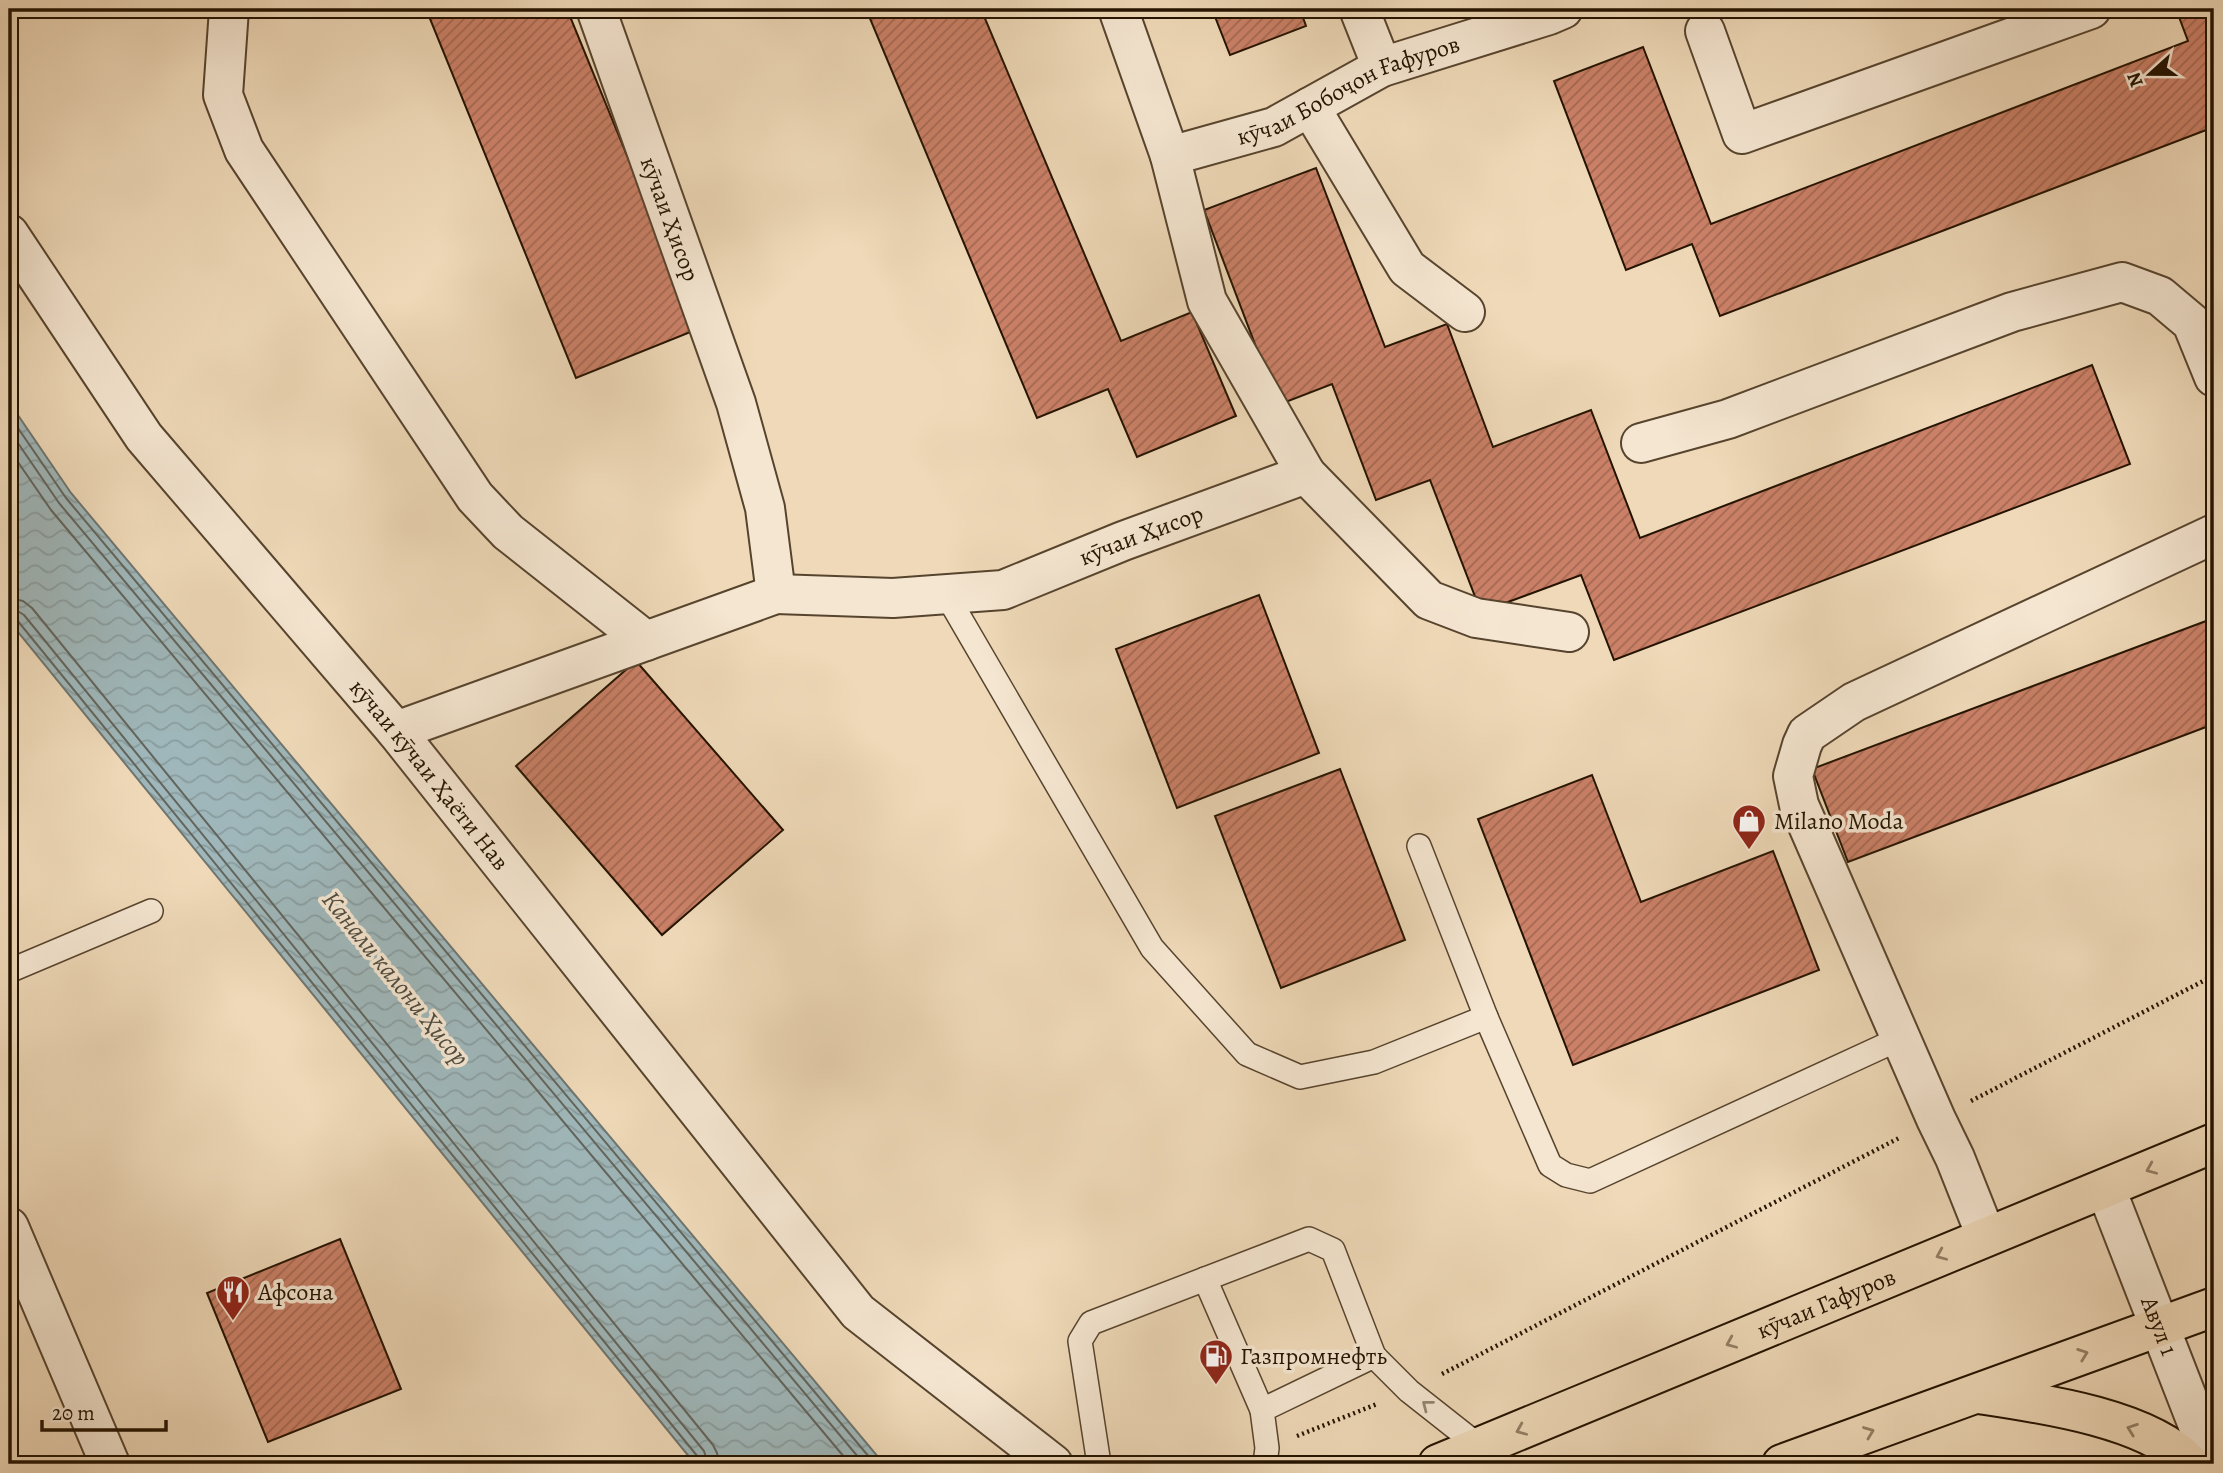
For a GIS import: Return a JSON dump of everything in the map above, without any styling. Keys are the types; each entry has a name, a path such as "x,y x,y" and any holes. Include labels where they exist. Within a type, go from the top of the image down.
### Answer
{"main road":[{"name":"кӯчаи Гафуров","path":"1438,1464 2214,1143"},
{"path":"1791,1463 1974,1393 2214,1307"},
{"path":"1974,1393 2094,1415 2145,1434 2181,1455 2190,1464"}],"street":[{"path":"229,9 223,95 244,150 475,497 508,532 646,641"},
{"name":"кӯчаи Ҳисор","path":"596,9 736,403 765,508 776,594"},
{"path":"1118,9 1170,156 1207,301 1306,474 1429,600 1476,618 1569,632"},
{"path":"1359,9 1382,67"},
{"name":"кӯчаи Бобоҷон Ғафуров","path":"1170,156 1274,127 1382,67 1563,9"},
{"path":"1704,31 1742,134 2091,9"},
{"path":"1310,107 1407,268 1465,312"},
{"name":"кӯчаи кӯчаи Ҳаёти Нав","path":"9,234 144,437 396,731 858,1312 1052,1464"},
{"path":"1641,443 1728,419 2012,312 2122,282 2160,296 2192,323 2214,377"},
{"name":"кӯчаи Ҳисор","path":"396,731 776,594 893,598 1003,590 1123,541 1306,474"},
{"path":"1986,1236 1955,1158 1799,805 1793,776 1801,746 1807,734 1854,702 2214,534"},
{"name":"Авул 1","path":"2106,1189 2213,1464"},
{"path":"9,1227 110,1464"}],"lane":[{"path":"946,594 1152,947 1247,1054 1300,1077 1374,1062 1486,1017"},
{"path":"1419,846 1486,1017 1550,1164 1566,1175 1590,1181 1900,1038"},
{"path":"9,971 151,911"},
{"path":"1099,1464 1080,1341 1091,1323 1309,1239 1333,1250 1374,1356 1409,1391 1480,1447"},
{"path":"1205,1279 1262,1410 1266,1456"},
{"path":"1262,1410 1374,1356"}],"path":[{"path":"1221,1464 1266,1456 1409,1391 2213,976 2214,981"}],"water":[{"name":"Канали калони Ҳисор","path":"9,402 71,493 884,1464 695,1464 9,621"}],"building":[{"path":"426,9 567,9 698,329 576,378"},
{"path":"866,9 981,9 1121,341 1192,312 1236,416 1137,457 1108,389 1037,418"},
{"path":"1212,9 1300,9 1306,26 1230,55"},
{"path":"2176,9 2214,9 2214,127 1720,316 1692,244 1626,270 1554,81 1643,47 1711,224 2188,41"},
{"path":"1316,168 1385,347 1447,324 1493,447 1591,410 1640,538 2092,365 2130,464 1614,660 1581,575 1481,612 1430,480 1376,500 1332,384 1278,405 1204,210"},
{"path":"1259,595 1319,753 1177,808 1116,649"},
{"path":"2214,618 2214,724 1848,862 1812,769"},
{"path":"636,661 783,830 662,935 516,766"},
{"path":"1340,769 1405,940 1281,988 1215,816"},
{"path":"1592,775 1641,902 1773,851 1819,970 1573,1065 1478,819"},
{"path":"340,1239 401,1389 268,1442 207,1293"}],"place":[{"name":"Milano Moda","path":"1749,851"},
{"name":"Афсона","path":"233,1322"},
{"name":"Газпромнефть","path":"1216,1386"}]}
